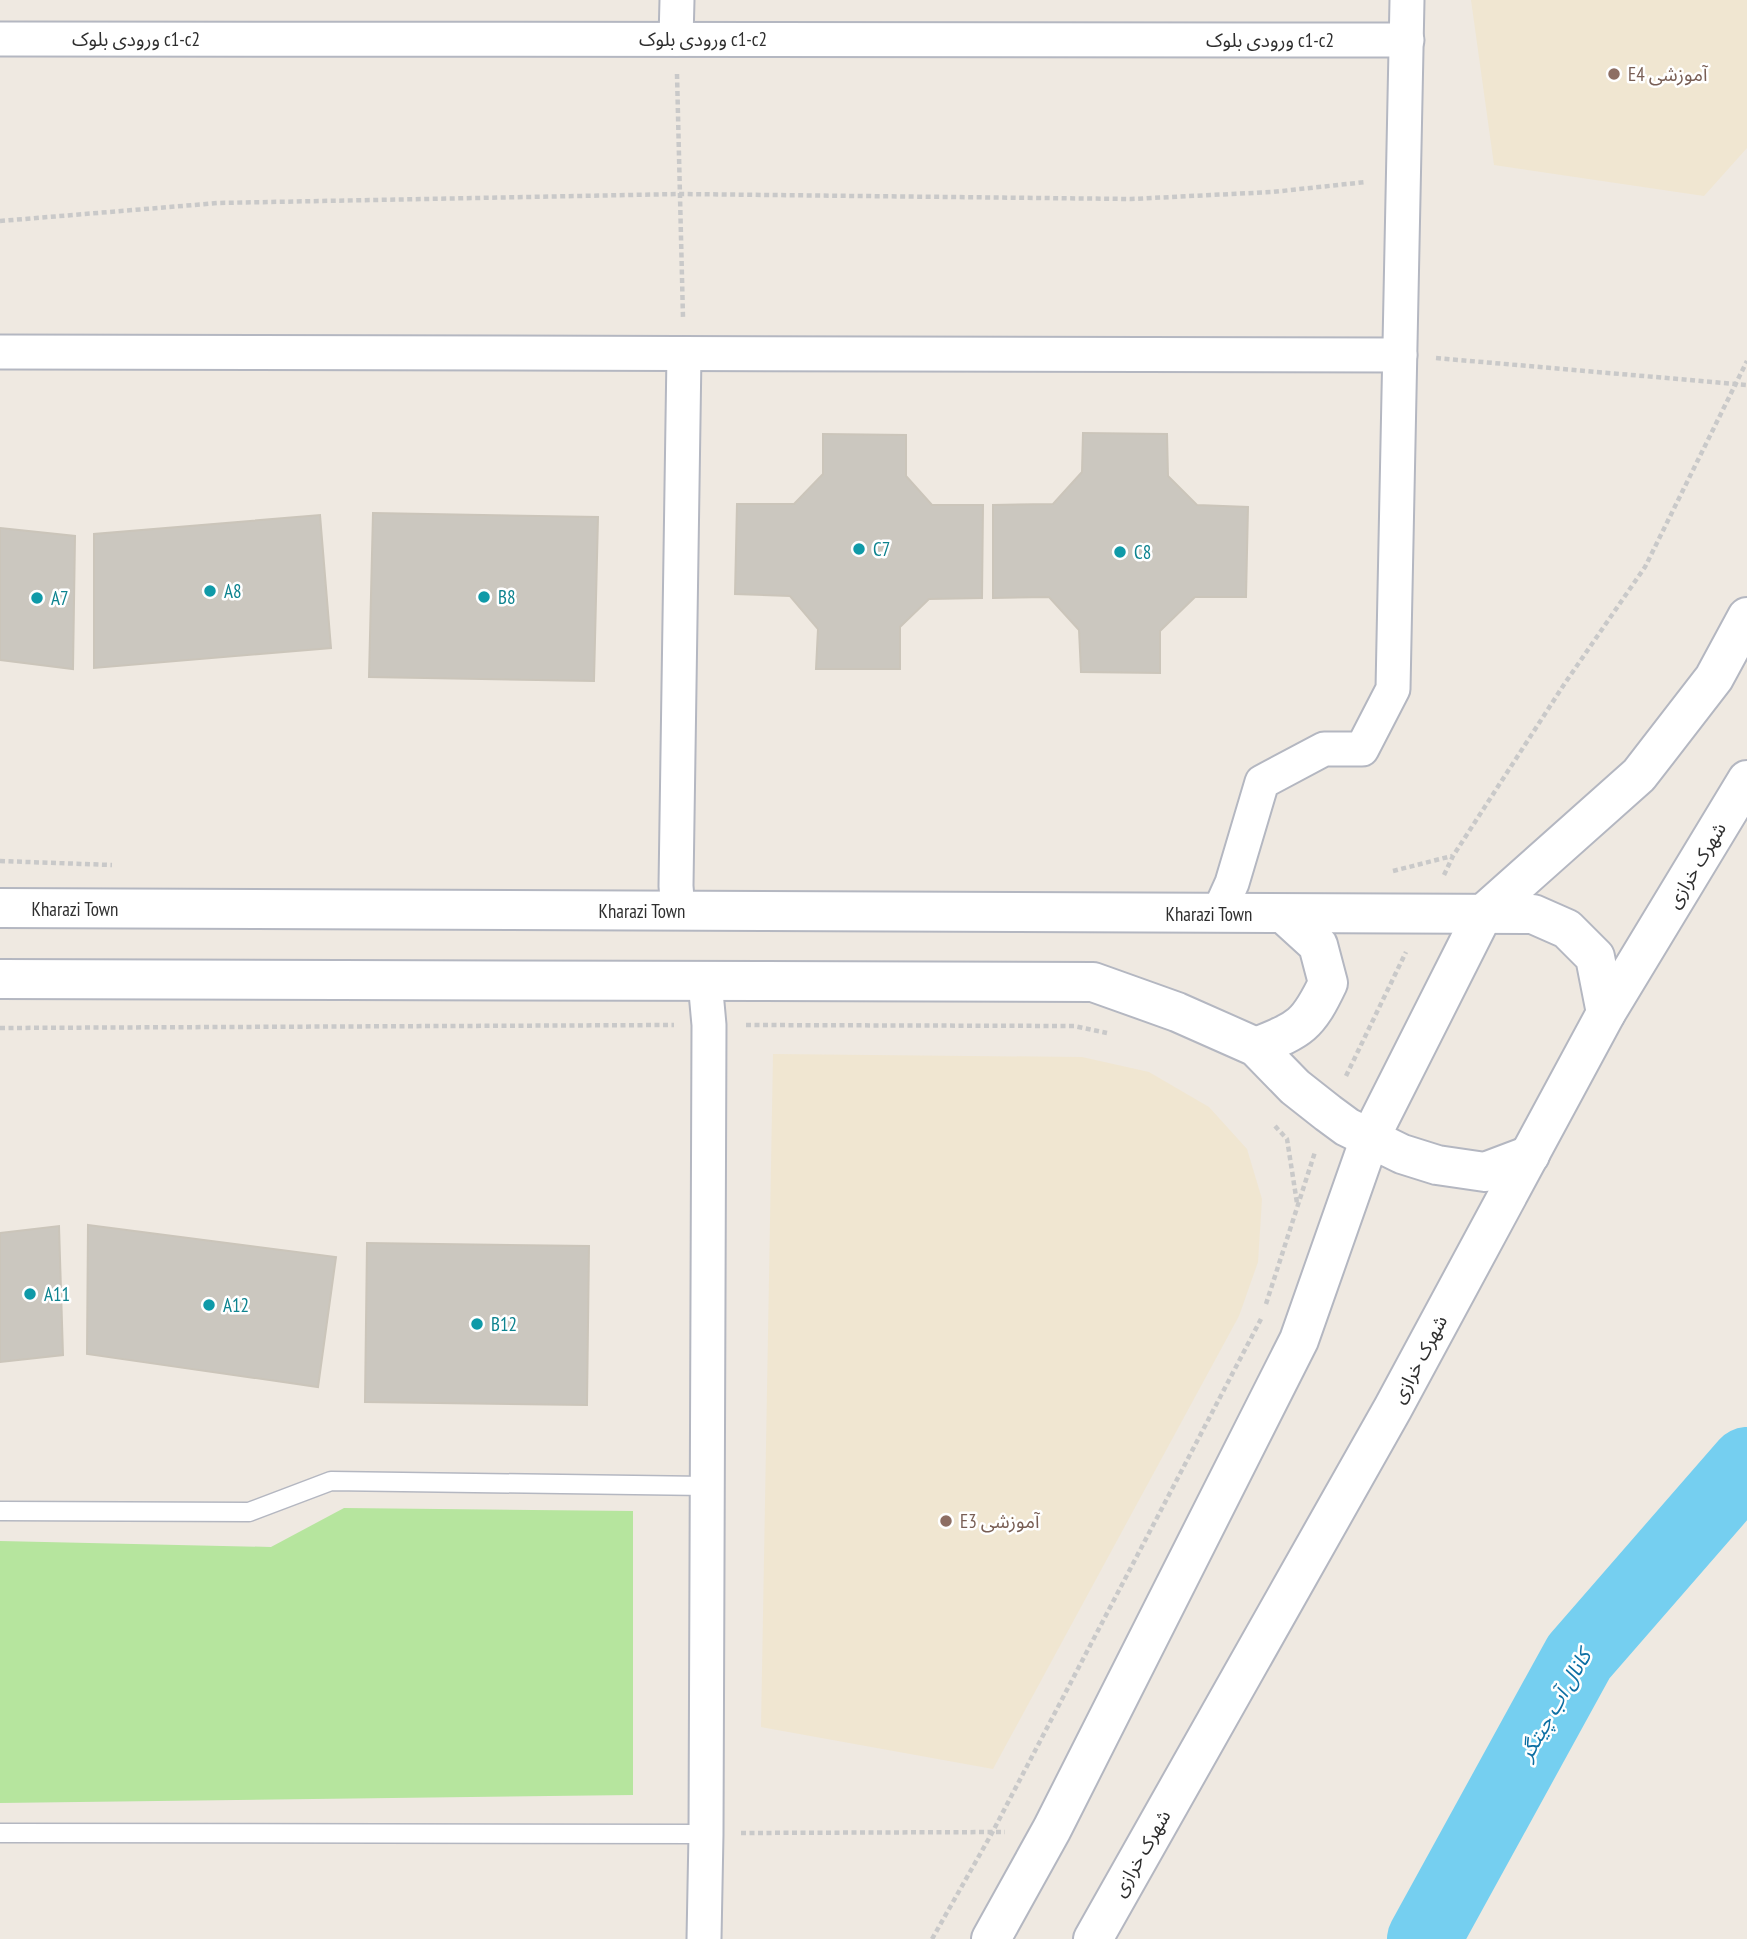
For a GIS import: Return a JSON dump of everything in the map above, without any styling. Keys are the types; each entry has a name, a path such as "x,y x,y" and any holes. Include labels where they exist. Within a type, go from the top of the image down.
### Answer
{"street":[{"path":"676,39 677,0"},
{"path":"1218,914 1232,883 1262,782 1324,749 1362,749 1393,689 1407,0"},
{"name":"ورودی بلوک c1-c2","path":"0,39 1407,40"},
{"path":"0,352 1400,355"},
{"path":"678,911 676,886 684,354"},
{"path":"991,1939 1052,1829 1299,1340 1370,1138 1483,914 1639,775 1714,678 1747,617"},
{"name":"شهرک خرازی","path":"1093,1939 1393,1408 1606,1013 1747,780"},
{"name":"Kharazi Town","path":"0,908 1532,914 1567,929 1595,957 1606,1013"},
{"path":"1256,1048 1294,1032 1314,1013 1328,983 1318,945 1284,914"},
{"path":"0,979 1093,982 1177,1012 1256,1048 1295,1087 1347,1127 1402,1154 1437,1165 1485,1172 1530,1155"},
{"path":"704,1939 709,1025 705,981"}],"lane":[{"path":"0,1511 249,1512 331,1481 706,1486"},
{"path":"0,1833 706,1833"}],"path":[{"path":"676,39 684,354"},
{"path":"0,221 218,203 680,194 1130,199 1272,192 1404,178"},
{"path":"1400,355 1747,385"},
{"path":"1265,1305 1328,1113 1424,915 1460,845 1565,683 1645,567 1747,361"},
{"path":"932,1939 992,1833 1261,1318"},
{"path":"706,1833 992,1833 1052,1829"}],"shaded area":[{"name":"E4 آموزشی","path":"1471,0 1747,0 1747,148 1704,196 1494,165"},
{"name":"E3 آموزشی","path":"773,1054 1082,1057 1149,1072 1209,1107 1247,1149 1262,1199 1258,1262 1239,1316 993,1769 761,1727"}],"green space":[{"path":"344,1508 633,1511 633,1795 0,1803 0,1541 271,1547"}],"building":[{"name":"C8","path":"1083,433 1167,434 1168,476 1197,505 1248,507 1246,597 1195,597 1160,631 1160,673 1081,672 1079,630 1049,597 993,598 993,505 1053,504 1082,472"},
{"name":"C7","path":"823,434 906,435 906,476 932,505 983,505 982,598 929,599 900,627 900,669 816,669 818,629 790,596 735,594 737,504 794,504 823,474"},
{"name":"B8","path":"373,513 598,517 594,681 369,677"},
{"name":"A8","path":"320,515 331,648 94,668 94,534"},
{"name":"A7","path":"0,528 75,536 73,669 0,660"},
{"name":"A12","path":"88,1225 336,1257 318,1387 87,1354"},
{"name":"A11","path":"59,1226 63,1355 0,1362 0,1233"},
{"name":"B12","path":"367,1243 589,1246 587,1405 365,1402"}],"waterway":[{"name":"کانال آب چیتگر","path":"1424,1939 1579,1657 1747,1464"}],"place":[{"name":"E4 آموزشی","path":"1614,74"},
{"name":"C7","path":"859,549"},
{"name":"C8","path":"1120,552"},
{"name":"A8","path":"210,591"},
{"name":"B8","path":"484,597"},
{"name":"A7","path":"37,598"},
{"name":"A11","path":"30,1294"},
{"name":"A12","path":"209,1305"},
{"name":"B12","path":"477,1324"},
{"name":"E3 آموزشی","path":"946,1521"}]}
